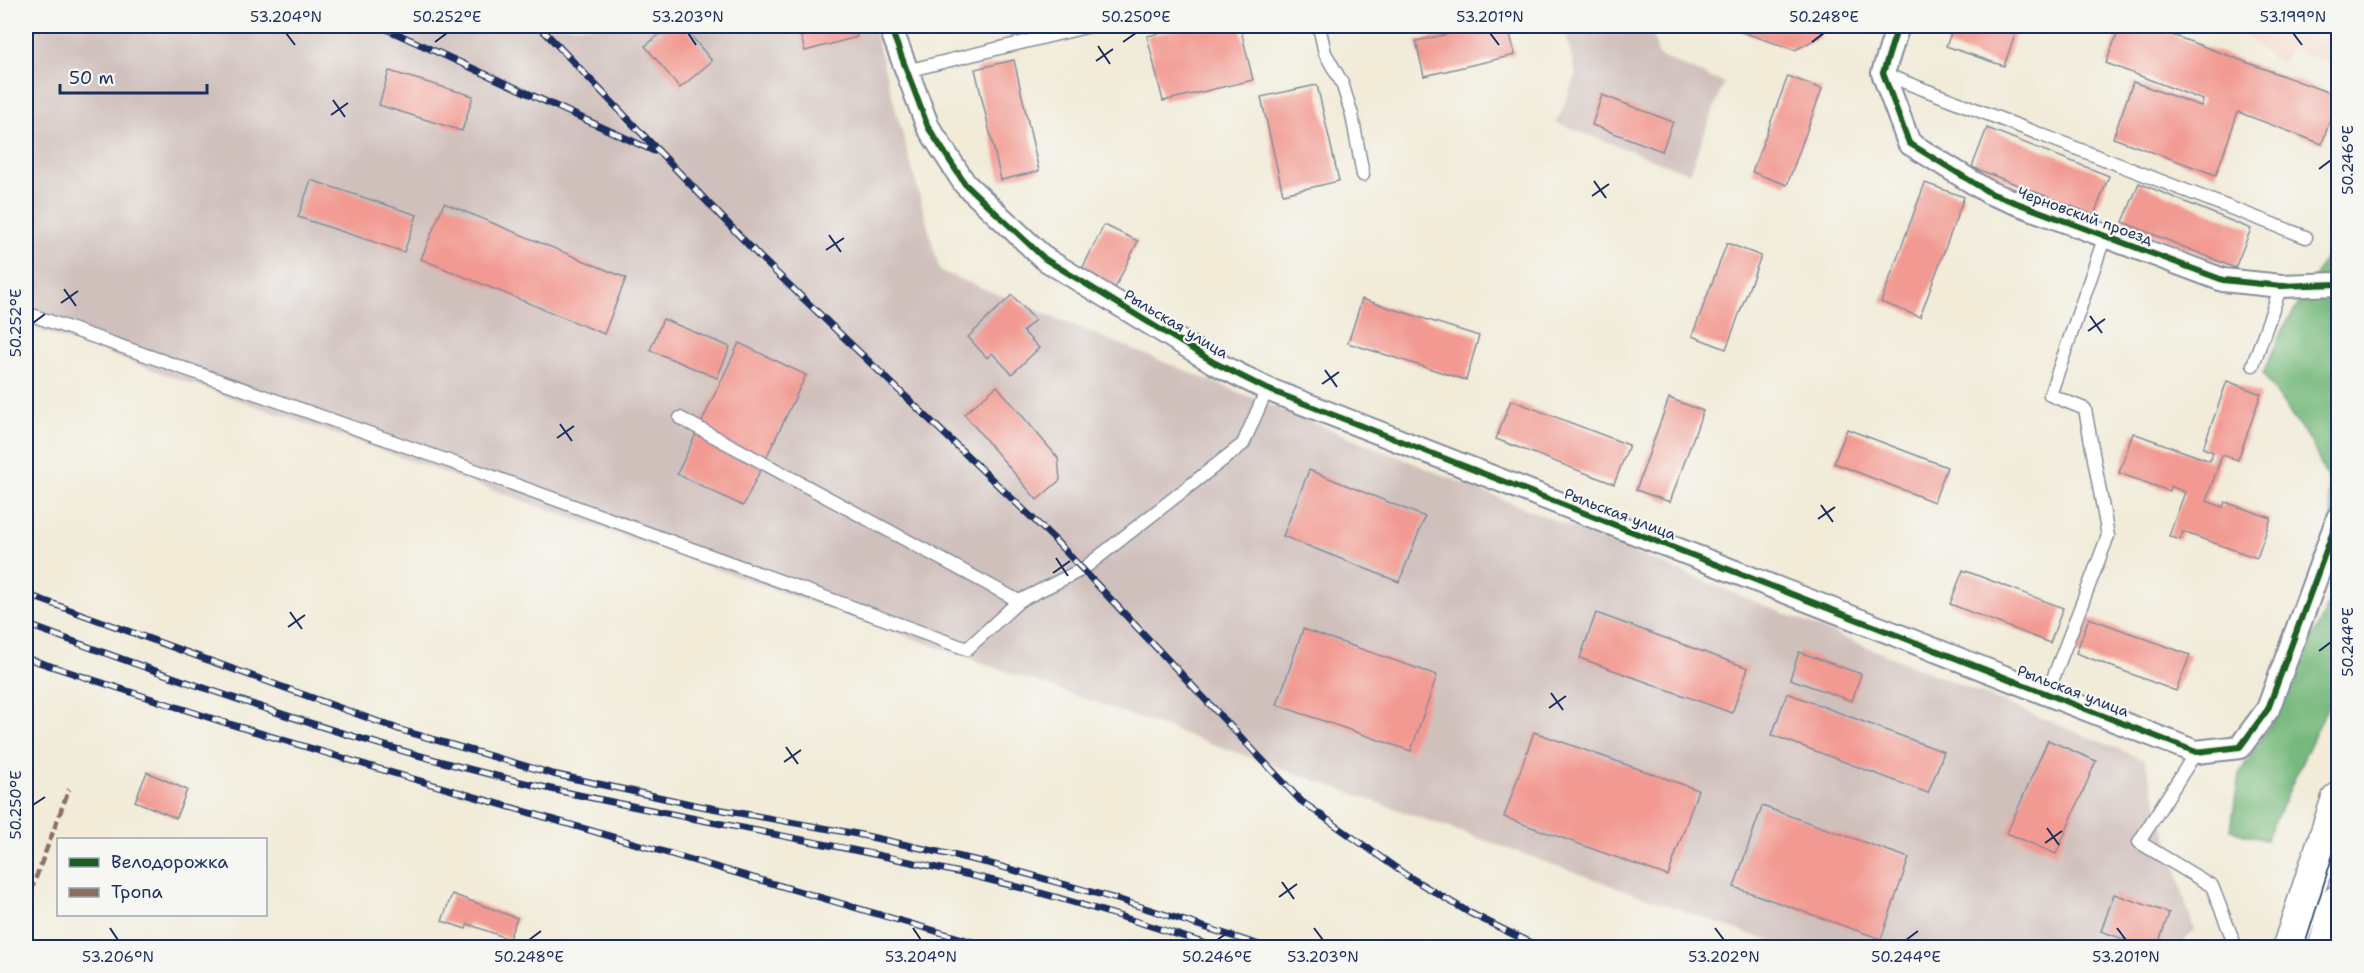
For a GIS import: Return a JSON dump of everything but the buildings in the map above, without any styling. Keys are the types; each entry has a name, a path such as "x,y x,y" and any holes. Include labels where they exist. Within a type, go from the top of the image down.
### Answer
{"main road":[{"path":"2289,948 2338,800"},
{"path":"2325,948 2338,902"}],"street":[{"name":"Рыльская улица","path":"890,26 928,127 965,184 1045,259 1215,363 1267,389 2196,752 2240,747 2268,709 2338,518"},
{"path":"1883,73 1898,26"},
{"name":"Черновский проезд","path":"1883,73 1909,143 1990,194 2223,280 2281,286 2338,284"}],"lane":[{"path":"906,71 1090,26"},
{"path":"1319,26 1325,52 1342,83 1352,115 1363,175"},
{"path":"1883,73 2306,237"},
{"path":"2047,694 2108,536 2085,409 2050,395 2105,236"},
{"path":"2253,365 2281,286"},
{"path":"26,313 477,471 967,649 1020,601 1083,569 1243,444 1267,389"},
{"path":"680,418 1020,601"},
{"path":"2196,752 2139,842 2212,886 2235,945 2242,948"}],"shaded area":[{"path":"26,26 873,26 940,271 2145,760 2194,931 2177,948 1786,947 26,325"},
{"path":"1564,26 1650,26 1659,56 1724,83 1689,173 1557,123 1576,74"},
{"path":"2234,26 2338,26 2338,65 2290,48 2284,63 2272,58"}],"green space":[{"path":"2338,229 2338,560 2327,479 2312,444 2263,374 2283,328 2313,281"},
{"path":"2338,585 2338,684 2266,840 2231,830 2239,774 2272,722"}],"tram line":[{"path":"2304,948 2338,838"}],"railway":[{"path":"380,26 654,151"},
{"path":"539,26 759,256 1053,538 1301,801 1406,875 1470,913 1541,948"},
{"path":"26,594 401,730 553,774 695,805 857,834 988,863 1120,900 1269,948"},
{"path":"26,624 284,715 481,772 547,788 877,855 1016,886 1219,948"},
{"path":"26,658 223,722 393,773 994,948"}],"marked path":[{"path":"26,904 69,789"}],"cycle path":[{"path":"890,26 928,127 965,184 1045,259 1215,363 1267,389 2196,752 2240,747 2268,709 2338,518"},
{"path":"1898,26 1883,73 1909,143 1990,193 2223,280 2281,286 2338,284"}]}
